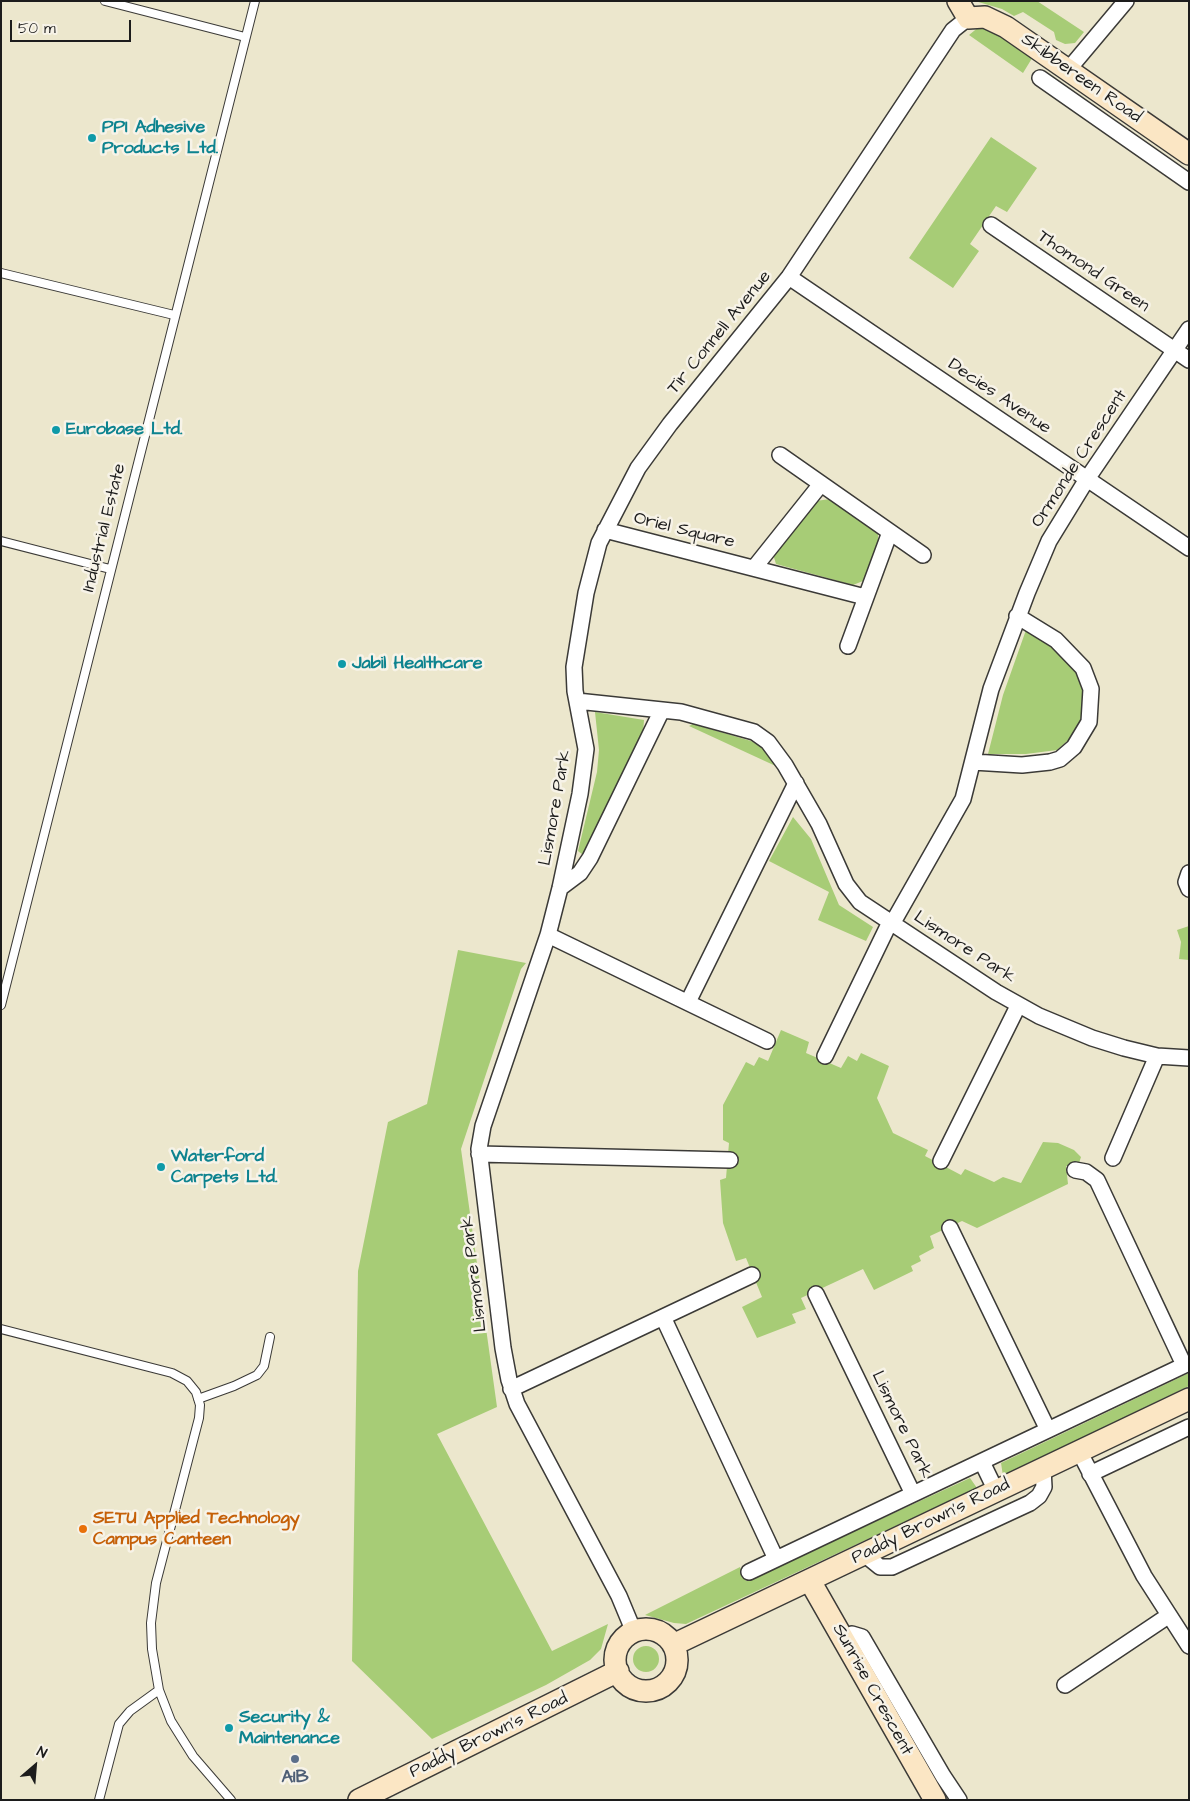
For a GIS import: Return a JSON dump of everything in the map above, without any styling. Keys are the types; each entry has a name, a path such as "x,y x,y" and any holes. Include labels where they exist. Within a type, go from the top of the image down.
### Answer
{"street":[{"path":"1068,70 1126,1"},
{"name":"Skibbereen Road","path":"963,9 999,23 1189,154"},
{"name":"Tir Connell Avenue","path":"577,701 574,679 575,656 591,570 605,530 630,482 654,445 789,277 953,30 963,9"},
{"name":"Skibbereen Road","path":"1040,78 1189,182"},
{"path":"1141,148 1154,130"},
{"name":"Thomond Green","path":"991,225 1189,360"},
{"name":"Decies Avenue","path":"789,277 1189,548"},
{"name":"Ormonde Crescent","path":"891,923 959,808 968,783 986,706 1018,616 1049,541 1087,479 1189,329"},
{"path":"780,455 923,555"},
{"path":"754,568 822,484"},
{"name":"Oriel Square","path":"605,530 865,597"},
{"path":"848,646 890,532"},
{"path":"973,762 1022,765 1050,762 1060,758 1074,748 1089,722 1091,689 1083,668 1056,640 1018,616"},
{"name":"Lismore Park","path":"634,1632 619,1596 511,1389 503,1348 479,1154 483,1126 548,936 560,888 586,755 585,737 577,701 691,714 754,732 774,748 796,782 850,890 860,902 1018,1006 1092,1038 1157,1056 1189,1058"},
{"name":"Lismore Park","path":"560,888 580,873 590,858 662,710"},
{"path":"688,1002 796,782"},
{"path":"1189,873 1186,882 1189,889"},
{"name":"Lismore Park","path":"825,1056 891,923"},
{"path":"548,936 767,1041"},
{"name":"Lismore Park","path":"941,1161 1018,1006"},
{"path":"1113,1158 1157,1056"},
{"path":"479,1154 730,1160"},
{"name":"Lismore Park","path":"816,1294 913,1494 1186,1364 1097,1180 1086,1172 1075,1170"},
{"path":"950,1228 1048,1430"},
{"path":"511,1389 752,1275"},
{"path":"663,1318 776,1559"},
{"name":"Paddy Brown's Road","path":"673,1645 1189,1398"},
{"path":"1090,1474 1189,1427"},
{"path":"1079,1451 1144,1576 1189,1646"},
{"path":"982,1462 996,1491"},
{"path":"864,1554 880,1567 892,1567 1030,1503 1039,1496 1044,1487 1043,1469"},
{"path":"748,1572 913,1494"},
{"name":"Sunrise Crescent","path":"810,1581 935,1800"},
{"path":"1065,1684 1168,1616"},
{"path":"651,1630 660,1633 673,1645 676,1654 675,1670 672,1677 659,1688 650,1691 630,1687 618,1672 616,1654 619,1645 634,1632 651,1630"},
{"path":"843,1639 852,1634 862,1637 942,1776 959,1800"},
{"name":"Paddy Brown's Road","path":"359,1800 618,1672"}],"lane":[{"path":"105,1 246,37"},
{"name":"Industrial Estate","path":"1,1005 254,1"},
{"path":"1,273 174,315"},
{"path":"1,541 110,569"},
{"path":"1,1329 172,1373 187,1381 198,1399 199,1418 160,1568 152,1609 152,1649 159,1690 171,1720 184,1744 231,1800"},
{"path":"198,1399 234,1386 257,1375 264,1366 270,1337"},
{"path":"98,1800 119,1724 130,1711 159,1690"}],"green space":[{"path":"975,1 1037,1 1084,32 1075,43 1065,44 1056,40 1054,32 1023,12 1014,16 1002,9"},
{"path":"987,25 1034,55 1023,73 969,35 980,26"},
{"path":"991,137 1037,168 1007,212 996,206 970,244 979,251 953,288 909,258"},
{"path":"830,499 878,533 878,543 863,581 853,585 776,564 773,554 816,501"},
{"path":"1026,630 1061,652 1078,671 1087,689 1085,716 1074,735 1057,750 1026,754 988,754 1003,695"},
{"path":"595,712 644,720 643,734 583,855 578,851 597,772 599,750"},
{"path":"693,724 751,741 767,750 780,768 689,726"},
{"path":"793,817 811,839 839,905 873,927 866,941 818,920 829,892 769,861"},
{"path":"1189,926 1189,960 1179,959 1181,942 1177,930"},
{"path":"458,950 526,963 521,969 461,1149 497,1407 437,1434 552,1651 608,1624 601,1649 590,1660 546,1685 432,1739 352,1661 358,1271 388,1122 427,1104"},
{"path":"781,1030 809,1042 806,1053 841,1068 848,1056 857,1061 861,1053 889,1066 877,1098 893,1133 928,1150 925,1156 961,1175 965,1169 994,1182 1003,1177 1021,1183 1043,1142 1058,1143 1074,1150 1081,1157 1078,1166 1066,1166 1068,1184 977,1228 962,1221 930,1236 934,1248 919,1256 921,1261 911,1266 913,1271 874,1290 863,1269 801,1298 806,1309 792,1314 796,1323 757,1338 742,1307 762,1297 746,1258 736,1261 723,1223 720,1180 726,1178 729,1143 723,1140 723,1105 746,1062 754,1066 759,1057 768,1061"},
{"path":"1189,1373 1189,1386 1003,1476 1001,1463"},
{"path":"970,1478 977,1488 686,1624 674,1623 645,1615 740,1567 746,1581"},
{"path":"646,1646 655,1650 659,1659 655,1668 646,1672 637,1668 633,1659 637,1650"}],"place":[{"name":"PPI Adhesive Products Ltd.","path":"92,138"},
{"name":"Eurobase Ltd.","path":"56,430"},
{"name":"Jabil Healthcare","path":"342,664"},
{"name":"Waterford Carpets Ltd.","path":"161,1167"},
{"name":"SETU Applied Technology Campus Canteen","path":"83,1529"},
{"name":"Security & Maintenance","path":"229,1728"},
{"name":"AIB","path":"295,1759"}]}
